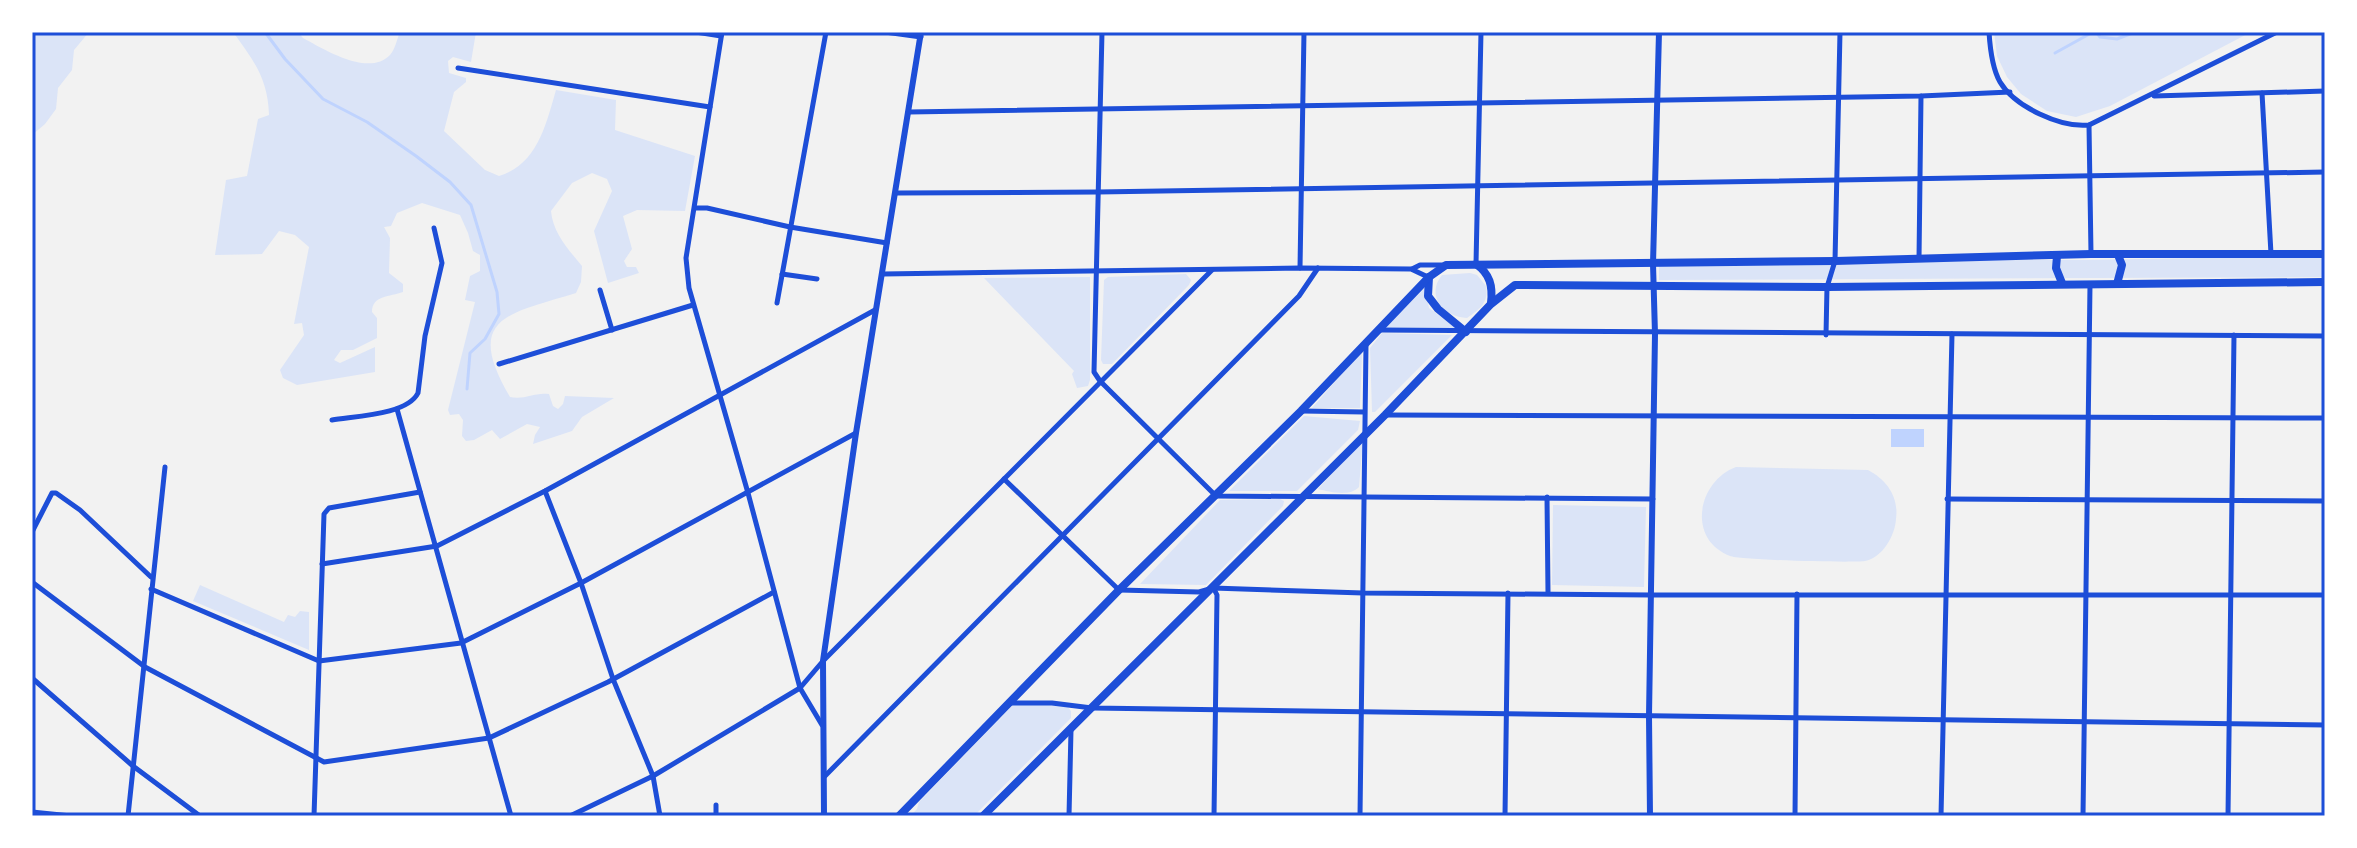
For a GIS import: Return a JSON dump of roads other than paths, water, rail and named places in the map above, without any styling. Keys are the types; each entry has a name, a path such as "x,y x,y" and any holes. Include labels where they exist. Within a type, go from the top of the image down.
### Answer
{"main road":[{"path":"899,816 1119,590 1301,411 1429,277 1446,265 1835,261 2091,254 2325,254"},
{"path":"2117,284 2122,265 2118,255"},
{"path":"2057,256 2056,268 2062,283"},
{"path":"1476,264 1490,278 1491,304"},
{"path":"1429,277 1428,296 1438,309 1466,332"},
{"path":"983,816 1385,415 1491,304 1515,285 1827,287 2325,282"}],"street":[{"path":"696,32 722,34 686,258 693,305 800,688 822,725"},
{"path":"777,303 826,32"},
{"path":"824,816 823,661 875,310 921,35 885,32"},
{"path":"1102,32 1094,372 1216,496 1653,499"},
{"path":"1300,268 1304,32"},
{"path":"1476,264 1481,32"},
{"path":"1650,816 1653,264 1659,32"},
{"path":"1826,335 1827,287 1835,261 1840,32"},
{"path":"1989,32 1996,70 2001,83 2010,92 2044,116 2060,122 2089,125 2277,32"},
{"path":"458,68 710,107"},
{"path":"2149,96 2325,91"},
{"path":"909,112 1839,98 2010,92"},
{"path":"2262,92 2271,255"},
{"path":"1919,259 1921,96"},
{"path":"2089,125 2091,254"},
{"path":"896,193 2325,172"},
{"path":"695,208 888,244"},
{"path":"332,420 408,406 418,393 425,336 442,263 434,228"},
{"path":"1411,269 1420,265 1446,265"},
{"path":"824,776 1299,296 1318,268"},
{"path":"883,274 1318,268 1411,269 1429,277"},
{"path":"570,816 653,776 800,688 823,661 1212,270"},
{"path":"782,274 817,279"},
{"path":"2083,816 2090,283"},
{"path":"600,290 612,330"},
{"path":"499,364 693,305"},
{"path":"322,564 437,546 545,491 875,310"},
{"path":"1379,330 2325,336"},
{"path":"1941,816 1952,334"},
{"path":"2228,816 2234,335"},
{"path":"1360,816 1366,344"},
{"path":"397,409 511,816"},
{"path":"1301,411 1364,412"},
{"path":"1385,415 2325,418"},
{"path":"151,589 319,661 461,643 581,583 856,433"},
{"path":"128,816 165,467"},
{"path":"1004,479 1119,590 1199,592 1213,588 1363,593 1651,595 2325,595"},
{"path":"545,491 581,583 613,679 653,776 660,816"},
{"path":"314,816 324,514 334,507 420,492"},
{"path":"32,532 52,493 80,510 152,578"},
{"path":"1547,497 1548,593"},
{"path":"1947,499 2325,501"},
{"path":"32,582 145,667 324,762 489,738 613,679 774,592"},
{"path":"1213,588 1217,595 1214,816"},
{"path":"1505,816 1508,593"},
{"path":"1795,816 1797,594"},
{"path":"32,678 133,766 200,816"},
{"path":"1010,703 1052,703 1092,708 1796,720 2325,725"},
{"path":"1069,816 1071,730"},
{"path":"716,805 716,816"},
{"path":"32,812 71,816"}],"water":[{"path":"1891,429 1924,429 1924,447 1891,447"}],"waterway":[{"path":"265,32 285,59 323,99 367,122 416,156 450,182 471,205 497,292 499,314 485,339 470,353 467,389"},
{"path":"2055,53 2093,32"},
{"path":"2096,32 2100,37 2117,39 2135,32"}]}
